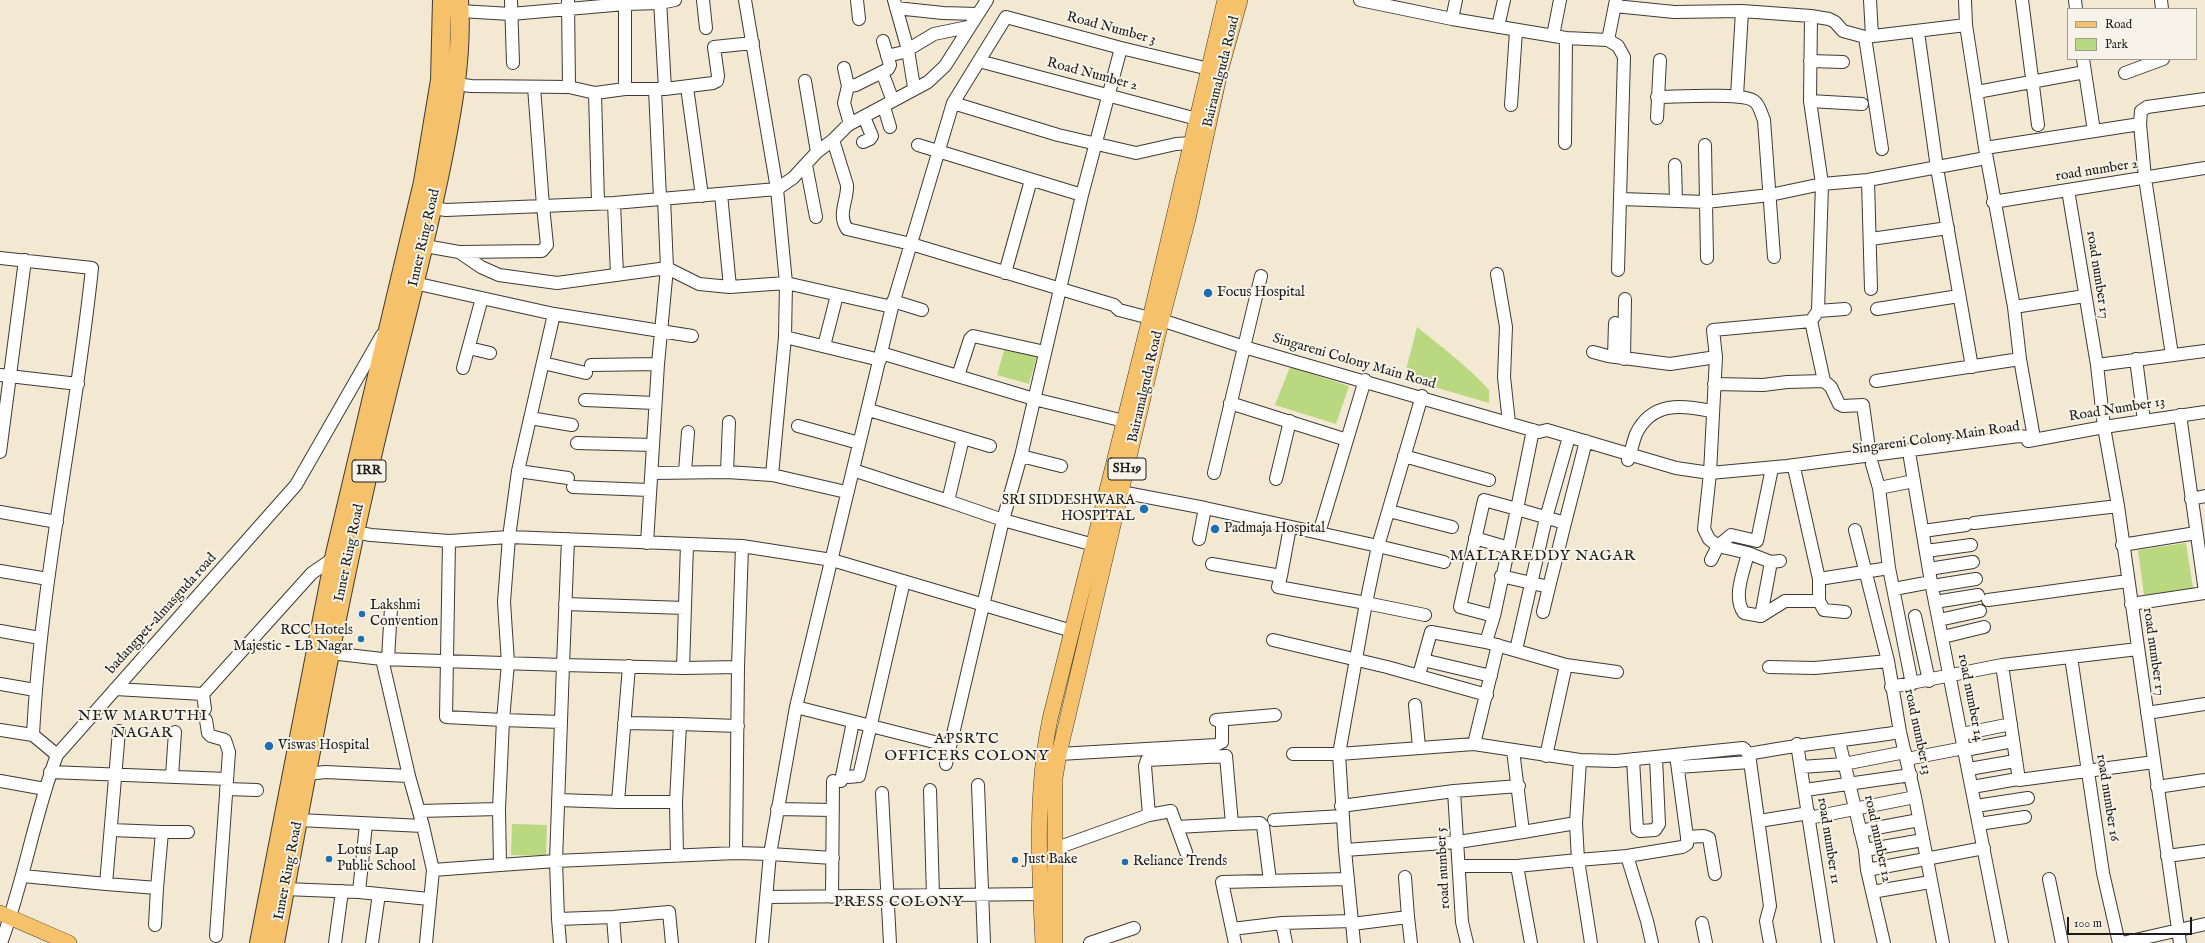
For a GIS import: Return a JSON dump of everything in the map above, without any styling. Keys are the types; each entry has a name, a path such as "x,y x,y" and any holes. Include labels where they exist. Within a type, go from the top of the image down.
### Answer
{"highway":[{"name":"Inner Ring Road","path":"275,943 298,820 299,775 334,558 422,188 433,128 440,80 442,0"},
{"name":"Inner Ring Road","path":"259,943 330,653 354,532 433,208 456,84 459,5"}],"main road":[{"name":"Bairamalguda Road","path":"1043,943 1040,894 1039,820 1048,773 1059,754 1121,492 1154,316 1197,119 1225,0"},
{"name":"Bairamalguda Road","path":"1055,943 1054,848 1048,773 1050,719 1124,421 1154,316 1188,219 1220,72 1240,0"},
{"path":"4,921 49,943"},
{"path":"4,921 69,943"}],"street":[{"path":"511,0 513,63"},
{"path":"459,5 511,14 568,5 660,2 675,0"},
{"path":"703,0 706,28"},
{"path":"745,0 777,189 786,283 785,337 772,475"},
{"path":"858,0 859,19"},
{"path":"433,208 446,210 614,203 777,189 806,165 817,152 833,140 850,124 914,88 928,82 945,66 960,45 968,27 987,0"},
{"path":"1360,0 1516,31 1566,38 1608,40 1618,46 1624,56 1618,270"},
{"path":"1452,19 1456,0"},
{"path":"1498,27 1504,0"},
{"path":"1553,36 1560,0"},
{"path":"1870,0 1868,36 1882,149"},
{"path":"1965,0 1966,25 1985,153 2014,307 2020,359 2034,438"},
{"path":"2022,0 2038,125"},
{"path":"625,2 625,89"},
{"path":"647,542 655,403 667,268 662,198 660,2"},
{"path":"1608,40 1615,3 1709,6 1742,11 1811,16 1829,19 1836,22 1843,31 1868,36 1918,32 1966,25"},
{"path":"914,88 908,50 895,4 942,14 977,14"},
{"path":"568,5 569,87"},
{"path":"1737,96 1742,11"},
{"path":"1811,16 1810,102 1822,184 1818,311 1811,321 1824,381 1831,387 1838,404 1843,406 1863,405 1865,461 1879,488 1889,568 1912,684"},
{"name":"Road Number 3","path":"979,61 1006,17 1121,48 1209,69"},
{"path":"887,56 908,50 934,34 968,27"},
{"path":"1511,105 1516,31"},
{"path":"1918,32 1937,168 1972,367"},
{"path":"1565,143 1566,38"},
{"path":"848,86 856,85 890,68 883,42"},
{"path":"456,84 471,86 569,87 595,93 625,89 660,89 687,86 717,81 714,47 753,43"},
{"path":"946,764 1003,520 1021,456 1082,195 1121,48"},
{"path":"1657,118 1660,60"},
{"path":"2083,60 2094,131"},
{"path":"2125,73 2160,60"},
{"path":"762,943 770,854 777,809 796,707 832,560 846,492 869,410 893,304 938,151 953,103 979,61"},
{"name":"Road Number 2","path":"979,61 1197,119"},
{"path":"1810,61 1843,62"},
{"path":"844,68 848,86 844,103 850,124"},
{"path":"882,72 888,104 890,127"},
{"path":"1977,92 2085,72"},
{"path":"805,81 817,152"},
{"path":"424,246 459,252 542,251 547,245 534,86"},
{"path":"687,86 702,196"},
{"path":"595,93 598,203"},
{"path":"1657,97 1737,96 1754,100 1758,105 1764,120 1774,257"},
{"path":"2172,355 2145,178 2140,124 2141,111 2147,107 2205,99"},
{"path":"1810,102 1862,104"},
{"path":"953,103 1096,145 1136,153 1176,144 1192,143"},
{"path":"862,142 870,139 872,136 864,117"},
{"path":"1621,199 1706,202 1770,195 1822,184 1868,180 1937,168 1985,153 2094,131 2140,124"},
{"name":"Singareni Colony Main Road","path":"833,140 847,185 843,214 843,220 847,228 911,244 1114,305 1119,310 1154,316 1244,347 1422,396 1536,431 1544,437 1567,444 1585,445"},
{"path":"918,145 1082,195"},
{"path":"1705,145 1707,258"},
{"path":"806,165 816,217"},
{"path":"1675,165 1676,201"},
{"name":"road number 2","path":"1994,202 2205,168"},
{"path":"1005,273 1031,180"},
{"path":"1868,180 1871,239 1871,289"},
{"name":"road number 17","path":"2068,190 2097,365 2104,426 2118,506 2122,544 2180,943"},
{"path":"722,194 730,287"},
{"path":"614,203 617,275"},
{"path":"1871,239 1948,228"},
{"path":"459,252 481,267 499,275 557,283 667,268 699,284 730,287 786,283 838,295 922,310"},
{"path":"0,258 92,268 78,384 40,638 35,690 33,735"},
{"path":"0,452 6,375 24,260"},
{"path":"1497,274 1506,327 1504,377 1509,423"},
{"path":"1214,473 1261,276"},
{"path":"414,283 554,314 692,336"},
{"path":"824,346 838,295"},
{"path":"1877,309 1959,296"},
{"path":"2014,307 2085,296"},
{"path":"463,368 482,298"},
{"path":"1619,358 1625,299"},
{"path":"1818,311 1845,309"},
{"path":"500,865 499,809 503,720 508,663 504,602 509,537 518,471 554,314"},
{"path":"1760,616 1775,561 1718,546 1709,539 1704,528 1709,476 1711,410 1716,357 1713,330 1811,321"},
{"path":"1615,323 1619,358"},
{"name":"badangpet-almasguda road","path":"1,943 4,921 23,876 45,789 57,755 296,485 389,324"},
{"path":"958,376 970,339 973,336 1045,352"},
{"path":"785,337 881,357 958,376 1034,398 1124,421"},
{"path":"469,348 490,353"},
{"path":"2097,365 2205,351"},
{"path":"1593,352 1619,358 1670,364 1716,357"},
{"path":"1876,381 2020,359"},
{"path":"2136,359 2144,421"},
{"path":"543,363 588,369 658,364"},
{"path":"6,375 78,384"},
{"path":"1319,533 1365,380"},
{"path":"1714,384 1763,385 1787,382 1824,381"},
{"path":"1354,943 1342,811 1339,754 1366,603 1378,546 1422,396"},
{"path":"585,400 655,403"},
{"path":"1230,403 1347,440"},
{"path":"1629,457 1636,434 1654,412 1682,405 1711,410"},
{"path":"869,410 990,446"},
{"name":"Road Number 13","path":"2034,438 2104,426 2205,412"},
{"path":"2131,604 2205,593 2204,568 2196,534 2180,415"},
{"path":"530,418 572,425"},
{"path":"1276,479 1290,421"},
{"path":"727,472 729,422"},
{"path":"798,426 859,443"},
{"name":"Singareni Colony Main Road","path":"1536,431 1546,430 1585,445 1695,478 1865,461 2011,437 2034,438"},
{"path":"1486,642 1494,616 1501,576 1509,548 1528,458 1531,455 1536,431"},
{"path":"685,472 688,432"},
{"path":"948,501 963,438"},
{"name":"Singareni Colony Main Road","path":"1891,457 1910,458 2022,443 2034,438"},
{"path":"577,444 653,445"},
{"path":"1516,650 1546,518 1567,444"},
{"path":"1543,612 1548,587 1585,445"},
{"path":"1021,456 1061,466"},
{"path":"1404,456 1489,480"},
{"name":"road number 14","path":"1910,458 1935,602 2002,943"},
{"name":"Singareni Colony Main Road","path":"1709,476 1795,472 1826,465"},
{"path":"853,470 1003,520 1094,545"},
{"path":"518,471 570,483 649,490"},
{"path":"652,473 727,472 772,475 846,492"},
{"path":"1795,472 1819,579 1820,601 1824,610 1844,612"},
{"path":"1711,560 1718,546 1731,535 1756,541 1771,473"},
{"path":"1879,488 1914,482"},
{"path":"1121,492 1290,526 1444,562"},
{"path":"2191,499 2205,496"},
{"path":"1494,616 1460,607 1484,500 1565,523"},
{"path":"1923,531 2118,506"},
{"path":"1199,538 1205,508"},
{"path":"1389,511 1452,527"},
{"path":"0,512 57,522"},
{"path":"1290,526 1278,587 1425,615"},
{"name":"road number 13","path":"1855,530 1888,662 1891,687 1900,732 1911,774 1930,882 1943,943"},
{"path":"354,532 371,535 449,542 509,537 568,538 742,546 832,560 1072,631"},
{"path":"2122,544 2196,534"},
{"path":"560,943 556,861 568,538"},
{"path":"1475,538 1509,548"},
{"path":"449,542 446,716 561,722"},
{"path":"683,668 687,544"},
{"path":"1926,551 1971,545"},
{"path":"736,853 738,666 742,546"},
{"path":"1748,553 1738,595 1739,604 1744,613 1760,616 1785,601 1820,601"},
{"path":"203,694 312,573 334,558"},
{"path":"1929,569 1973,562"},
{"path":"1212,564 1281,576"},
{"path":"1819,579 1889,568"},
{"path":"0,570 48,579"},
{"path":"1501,576 1548,587"},
{"path":"1894,589 1976,579"},
{"path":"840,779 858,776 904,581"},
{"path":"1935,602 2128,581"},
{"path":"565,604 685,608"},
{"path":"391,608 385,659 409,776 423,826 432,870 426,943"},
{"path":"1939,620 1980,611"},
{"path":"1915,616 1929,681"},
{"path":"1943,638 1984,627"},
{"path":"0,631 40,638"},
{"path":"1419,675 1431,632 1486,642 1566,665 1617,672"},
{"path":"1273,640 1357,659 1487,695"},
{"path":"1474,744 1492,676 1498,645"},
{"path":"1891,687 1929,681 2002,665 2138,649"},
{"path":"330,653 385,659 563,665 683,668 738,666"},
{"name":"road number 16","path":"2071,657 2103,873 2121,943"},
{"path":"1423,660 1492,676"},
{"path":"1769,667 1815,668 1888,662"},
{"path":"1546,756 1566,665"},
{"path":"2002,665 2018,779"},
{"path":"618,802 629,666"},
{"path":"0,684 35,690"},
{"path":"115,689 203,694"},
{"path":"203,694 208,733 211,736 225,740 228,746 216,936"},
{"path":"2147,713 2205,704"},
{"path":"1415,705 1419,747"},
{"path":"796,707 950,746"},
{"path":"1059,754 1216,745 1222,742 1218,720 1276,715"},
{"path":"832,897 833,810 854,722"},
{"path":"624,723 738,726"},
{"path":"677,856 676,802 680,724"},
{"path":"1962,734 2011,724"},
{"path":"0,730 33,735 57,755"},
{"path":"106,884 119,731"},
{"path":"172,776 174,732"},
{"path":"1678,767 1750,758 1797,744 1839,741 1900,732"},
{"name":"road number 12","path":"1839,741 1865,850 1867,870 1884,943"},
{"path":"1801,767 1844,764 1906,755 1965,749 2013,741"},
{"path":"1293,754 1339,754 1474,744 1580,760 1632,759 1743,748 1750,758 1759,820 1770,906 1766,921 1770,943"},
{"name":"road number 11","path":"1797,744 1828,943"},
{"path":"1513,750 1519,786 1523,832"},
{"path":"1149,815 1145,766 1147,760 1223,755 1226,759 1232,824"},
{"path":"1459,866 1517,866 1627,856 1686,846 1687,837 1676,755"},
{"path":"1632,759 1637,829 1640,831 1655,830 1659,824 1656,757"},
{"path":"1580,760 1576,823 1578,860 1591,943"},
{"path":"1969,769 2015,761"},
{"path":"1972,787 2018,779 2154,762"},
{"path":"50,772 172,776 257,790"},
{"path":"299,775 326,772 409,776"},
{"path":"1805,790 1850,785 1911,774"},
{"path":"2157,787 2205,780"},
{"path":"0,781 45,789"},
{"path":"978,785 984,896 984,943"},
{"path":"1274,820 1342,811 1454,792 1519,786"},
{"path":"930,790 933,896"},
{"name":"road number 5","path":"1454,792 1462,922 1467,943"},
{"path":"882,793 890,943"},
{"path":"1759,820 1855,809 1915,797"},
{"path":"1976,806 2028,798"},
{"path":"558,800 676,802"},
{"path":"419,811 499,809"},
{"path":"777,809 833,810"},
{"path":"1054,848 1149,815 1170,811 1186,852"},
{"path":"1979,824 2025,817"},
{"path":"298,820 423,826"},
{"path":"1860,831 1919,820"},
{"path":"1177,827 1260,823 1263,826 1270,881"},
{"path":"1346,850 1458,842 1576,823"},
{"path":"359,892 366,824"},
{"path":"111,830 188,832"},
{"path":"155,926 162,832"},
{"path":"1687,837 1704,836 1709,838 1715,874"},
{"path":"1865,850 1923,840"},
{"path":"1867,870 1984,848"},
{"path":"2167,856 2205,851"},
{"path":"432,870 556,861 736,853 833,858"},
{"path":"1627,856 1647,921 1652,943"},
{"path":"1517,866 1531,943"},
{"path":"23,876 157,888"},
{"path":"1405,876 1411,943"},
{"path":"1235,943 1222,882 1348,879"},
{"path":"2049,879 2062,943"},
{"path":"1872,892 1930,882"},
{"path":"285,889 359,892 430,899"},
{"path":"335,943 342,892"},
{"path":"372,943 379,894"},
{"path":"767,897 984,896 1040,894"},
{"path":"558,919 613,917 669,912 672,943"},
{"path":"613,917 615,943"},
{"path":"1232,929 1282,923 1352,922 1408,918"},
{"path":"1282,923 1286,943"},
{"path":"1702,923 1706,943"},
{"path":"2121,943 2205,924"},
{"path":"1090,943 1134,928"}],"green space":[{"path":"1417,327 1445,349 1481,381 1489,390 1489,403 1404,378"},
{"path":"1005,347 1037,356 1029,384 997,375"},
{"path":"1290,367 1349,386 1336,424 1275,405"},
{"path":"2186,543 2193,588 2144,595 2138,550"},
{"path":"512,824 547,825 546,856 511,855"}],"place":[{"name":"Focus Hospital","path":"1208,293"},
{"name":"SRI SIDDESHWARA HOSPITAL","path":"1144,509"},
{"name":"Padmaja Hospital","path":"1215,529"},
{"name":"Lakshmi Convention","path":"362,614"},
{"name":"RCC Hotels Majestic - LB Nagar","path":"361,639"},
{"name":"Viswas Hospital","path":"269,746"},
{"name":"Lotus Lap Public School","path":"329,859"},
{"name":"Just Bake","path":"1015,860"},
{"name":"Reliance Trends","path":"1125,862"}],"district":[{"name":"MALLAREDDY NAGAR","path":"1543,557"},
{"name":"NEW MARUTHI NAGAR","path":"143,726"},
{"name":"APSRTC OFFICERS COLONY","path":"967,748"},
{"name":"PRESS COLONY","path":"899,903"}]}
